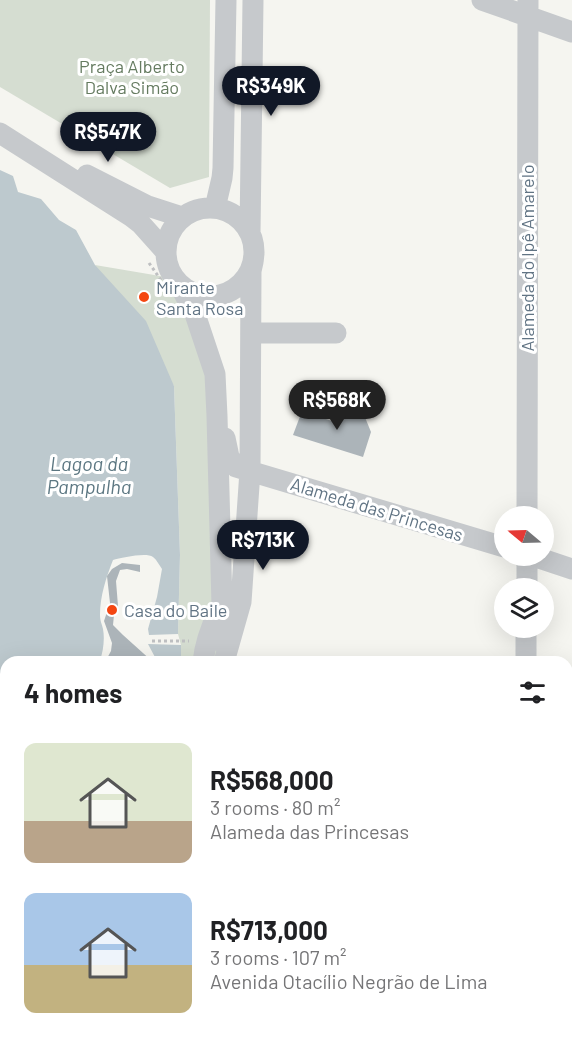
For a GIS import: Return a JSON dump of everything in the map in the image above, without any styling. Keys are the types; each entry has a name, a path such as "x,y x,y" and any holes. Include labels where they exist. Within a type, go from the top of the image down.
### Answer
{"street":[{"path":"215,208 223,168 226,0"},
{"path":"250,233 253,0"},
{"path":"482,0 528,8 572,32"},
{"name":"Alameda do Ipê Amarelo","path":"527,506 528,8"},
{"path":"0,133 141,224 157,256 167,263 172,273 169,281"},
{"path":"19,145 96,178 148,206 182,217"},
{"path":"157,256 173,227 182,217 203,208 215,208 229,212 242,220 250,233 254,247 251,272 250,471 241,602 226,656"},
{"path":"169,281 201,295 215,296 239,285 248,274 253,262"},
{"path":"169,281 195,314 214,374 224,656"},
{"path":"251,333 336,333"},
{"path":"217,416 224,430 229,457 236,466 250,471"},
{"name":"Alameda das Princesas","path":"250,471 494,544"},
{"path":"554,563 572,569"},
{"path":"203,656 212,625 222,604"},
{"path":"526,638 526,656"}],"path":[{"path":"157,256 169,281"},
{"path":"152,641 200,640"}],"green space":[{"name":"Praça Alberto Dalva Simão","path":"0,0 210,0 209,177 170,188 0,87"},
{"path":"95,265 166,277 182,299 215,374 217,656 181,656 178,634 180,555 174,386"}],"water":[{"name":"Lagoa da Pampulha","path":"0,170 13,176 18,192 41,199 59,220 76,230 95,265 146,321 174,386 180,555 178,634 149,635 148,629 162,569 154,558 139,555 113,560 101,601 100,615 104,641 101,656 0,656"},
{"path":"148,644 181,645 181,656 154,656"}],"building":[{"path":"354,408 362,410 371,432 363,457 293,435 302,411 332,421"},
{"name":"Casa do Baile","path":"122,563 140,565 140,572 120,570 116,581 118,606 113,625 146,656 108,656 112,643 104,621 110,603 107,576 112,569"}],"place":[{"name":"Mirante Santa Rosa","path":"144,297"},
{"name":"Casa do Baile","path":"112,610"}]}
